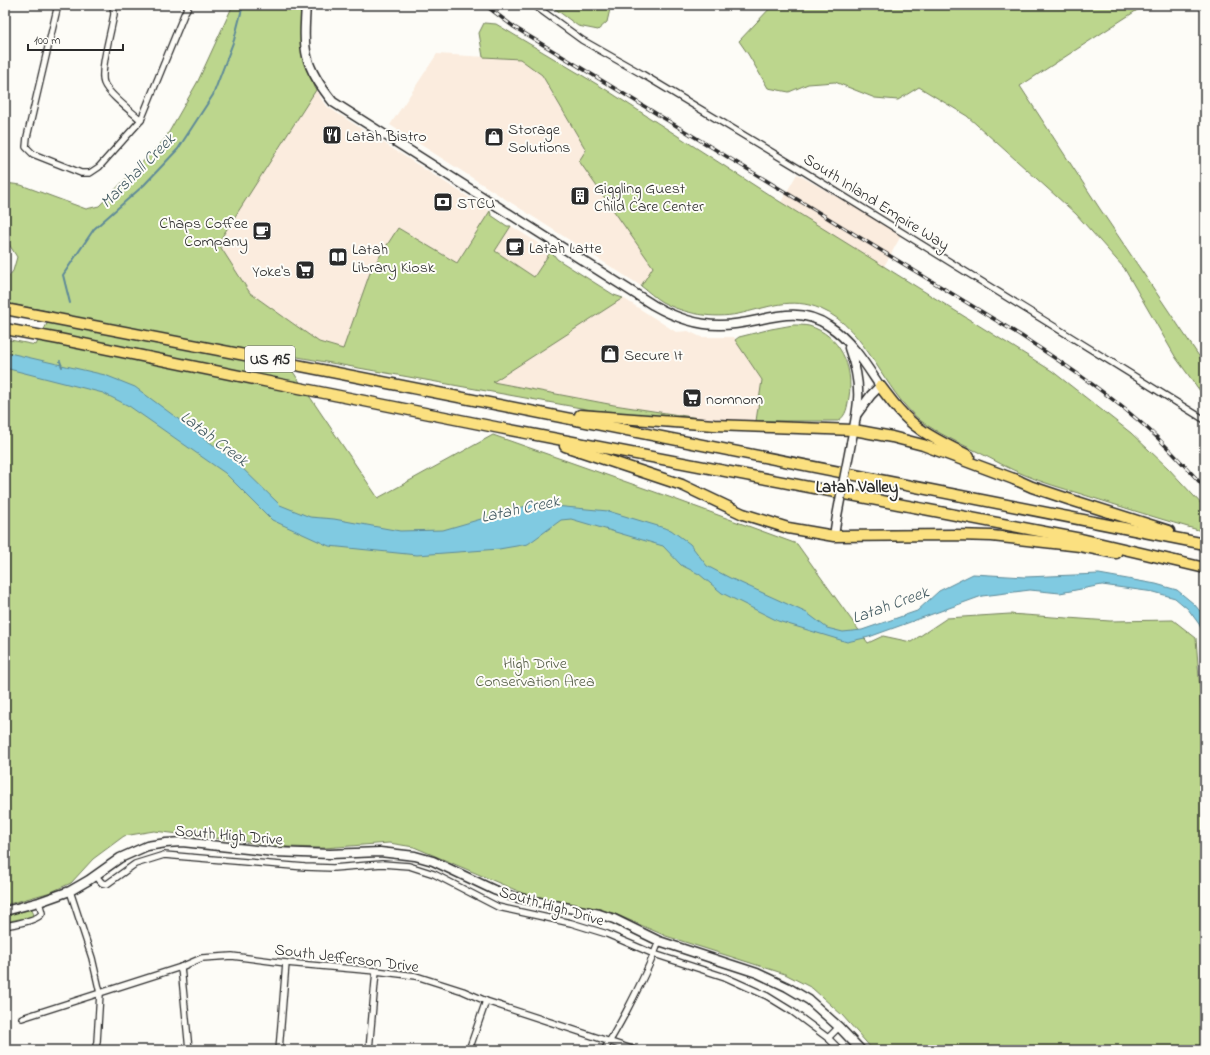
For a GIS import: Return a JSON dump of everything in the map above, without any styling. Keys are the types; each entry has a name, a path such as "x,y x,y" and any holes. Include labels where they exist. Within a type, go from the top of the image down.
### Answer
{"highway":[{"name":"US 195","path":"5,309 243,354 1205,543"},
{"name":"US 195","path":"5,329 284,386 1080,539 1204,567"},
{"path":"880,386 902,414 924,432 1018,481"},
{"path":"535,412 714,425 854,430 892,437 923,445 1068,499 1205,543"},
{"path":"527,433 682,485 743,514 788,528 834,536 954,535 1016,538 1080,546 1160,563 1204,567"}],"main road":[{"path":"306,5 304,36 305,52 311,71 319,85 333,102 653,305 675,317 720,326 788,315 804,315 830,326 837,331 856,352 880,386 871,395 857,414"},
{"path":"834,536 857,414 859,394 858,377 848,343"},
{"name":"South High Drive","path":"5,911 39,902 70,891 120,858 147,846 166,842 182,842 274,852 330,854 380,852 414,856 433,861 494,890 514,897 599,914 659,941 757,973 787,987 809,1000 839,1027 861,1050"}],"street":[{"path":"60,5 57,9 27,137 26,147 33,154 81,173 90,173 99,167 141,120 189,5"},
{"path":"113,5 114,14 102,72 104,83 116,98 141,120"},
{"name":"South Inland Empire Way","path":"534,5 582,40 649,78 803,171 1205,420"},
{"name":"South High Drive","path":"96,875 102,883 107,884 135,864 164,855 306,867 333,868 382,864 409,866 434,874 498,906 571,923 606,934 654,954 725,977 767,996 828,1038 840,1050"},
{"path":"70,891 92,958 100,993 97,1042 95,1050"},
{"path":"5,926 34,919 40,916 42,912 39,902"},
{"path":"604,1050 632,1000 659,941"},
{"name":"South Jefferson Drive","path":"22,1018 181,967 202,958 232,956 416,976 634,1050"},
{"path":"279,1050 286,963"},
{"path":"181,967 189,1050"},
{"path":"368,1050 376,971"},
{"path":"469,1050 486,1001"},
{"path":"828,1038 839,1027"}],"shaded area":[{"name":"Storage Solutions","path":"437,54 520,59 542,75 586,150 579,161 654,267 641,286 390,125"},
{"path":"316,90 323,102 329,108 490,211 457,263 398,228 371,270 343,349 319,342 250,293 218,243"},
{"path":"797,174 902,234 882,270 777,209"},
{"path":"511,226 551,251 534,277 495,251"},
{"path":"623,298 676,332 688,331 701,337 734,337 762,380 756,421 705,419 614,405 493,382"}],"green space":[{"name":"High Drive Conservation Area","path":"233,5 302,5 301,35 303,57 306,68 316,90 218,243 250,293 319,342 343,349 371,270 398,228 457,263 490,211 491,215 507,226 511,226 495,251 534,277 551,251 557,259 614,295 623,298 493,382 614,405 705,419 639,416 592,410 281,354 378,498 493,435 797,544 868,643 883,636 911,642 947,618 1010,614 1110,621 1173,620 1196,638 1205,757 1205,1050 873,1050 842,1015 812,988 785,974 666,936 613,913 525,894 414,847 389,843 324,848 289,847 154,831 124,836 93,859 71,883 51,892 5,905 5,339 36,345 53,312 5,303 5,281 13,271 17,257 5,238 5,183 21,185 86,209 99,206 165,139 198,81"},
{"path":"550,5 611,5 607,22 598,30 578,26"},
{"path":"773,5 1145,5 1020,86 1100,209 1205,365 1205,395 1203,395 1176,358 1124,268 1076,214 967,116 919,87 898,100 875,98 835,82 808,84 789,92 768,88 739,41"},
{"path":"484,23 496,24 605,89 774,198 1052,371 1131,433 1168,468 1205,508 1205,532 1019,473 935,430 921,421 907,408 863,345 851,331 837,318 821,309 810,305 789,303 769,306 738,314 709,316 680,310 659,300 641,286 653,267 579,161 586,150 542,75 520,59 483,57 479,33"},
{"path":"793,325 809,326 820,330 837,345 847,364 850,386 849,397 846,410 841,419 838,421 756,421 762,380 735,340 739,337"},
{"path":"32,909 34,916 5,922 5,915"}],"water":[{"name":"Latah Creek","path":"5,352 105,375 135,387 235,461 280,505 310,517 334,519 400,531 443,530 533,504 608,511 671,530 690,544 707,566 807,613 827,628 843,632 862,630 917,611 939,591 973,574 1025,577 1099,574 1156,584 1177,590 1194,604 1205,617 1205,636 1199,624 1188,609 1175,598 1154,592 1102,585 1060,593 1030,590 982,596 869,637 847,642 778,621 722,593 699,574 681,565 663,546 571,519 561,520 528,544 499,549 417,555 329,546 272,520 225,473 129,406 103,393 5,368"}],"waterway":[{"name":"Marshall Creek","path":"70,303 63,275 94,229 144,185 178,149 213,95 234,40 243,5"},
{"name":"Marshall Creek","path":"60,361 62,367"}],"railway":[{"path":"485,5 514,27 1051,355 1096,387 1139,421 1165,445 1205,488"}],"place":[{"name":"Latah Bistro","path":"332,135"},
{"name":"Storage Solutions","path":"494,137"},
{"name":"Giggling Guest Child Care Center","path":"580,196"},
{"name":"STCU","path":"443,202"},
{"name":"Chaps Coffee Company","path":"262,231"},
{"name":"Latah Latte","path":"515,247"},
{"name":"Latah Library Kiosk","path":"338,257"},
{"name":"Yoke's","path":"305,270"},
{"name":"Secure It","path":"610,354"},
{"name":"nomnom","path":"692,398"}],"district":[{"name":"Latah Valley","path":"857,486"}]}
